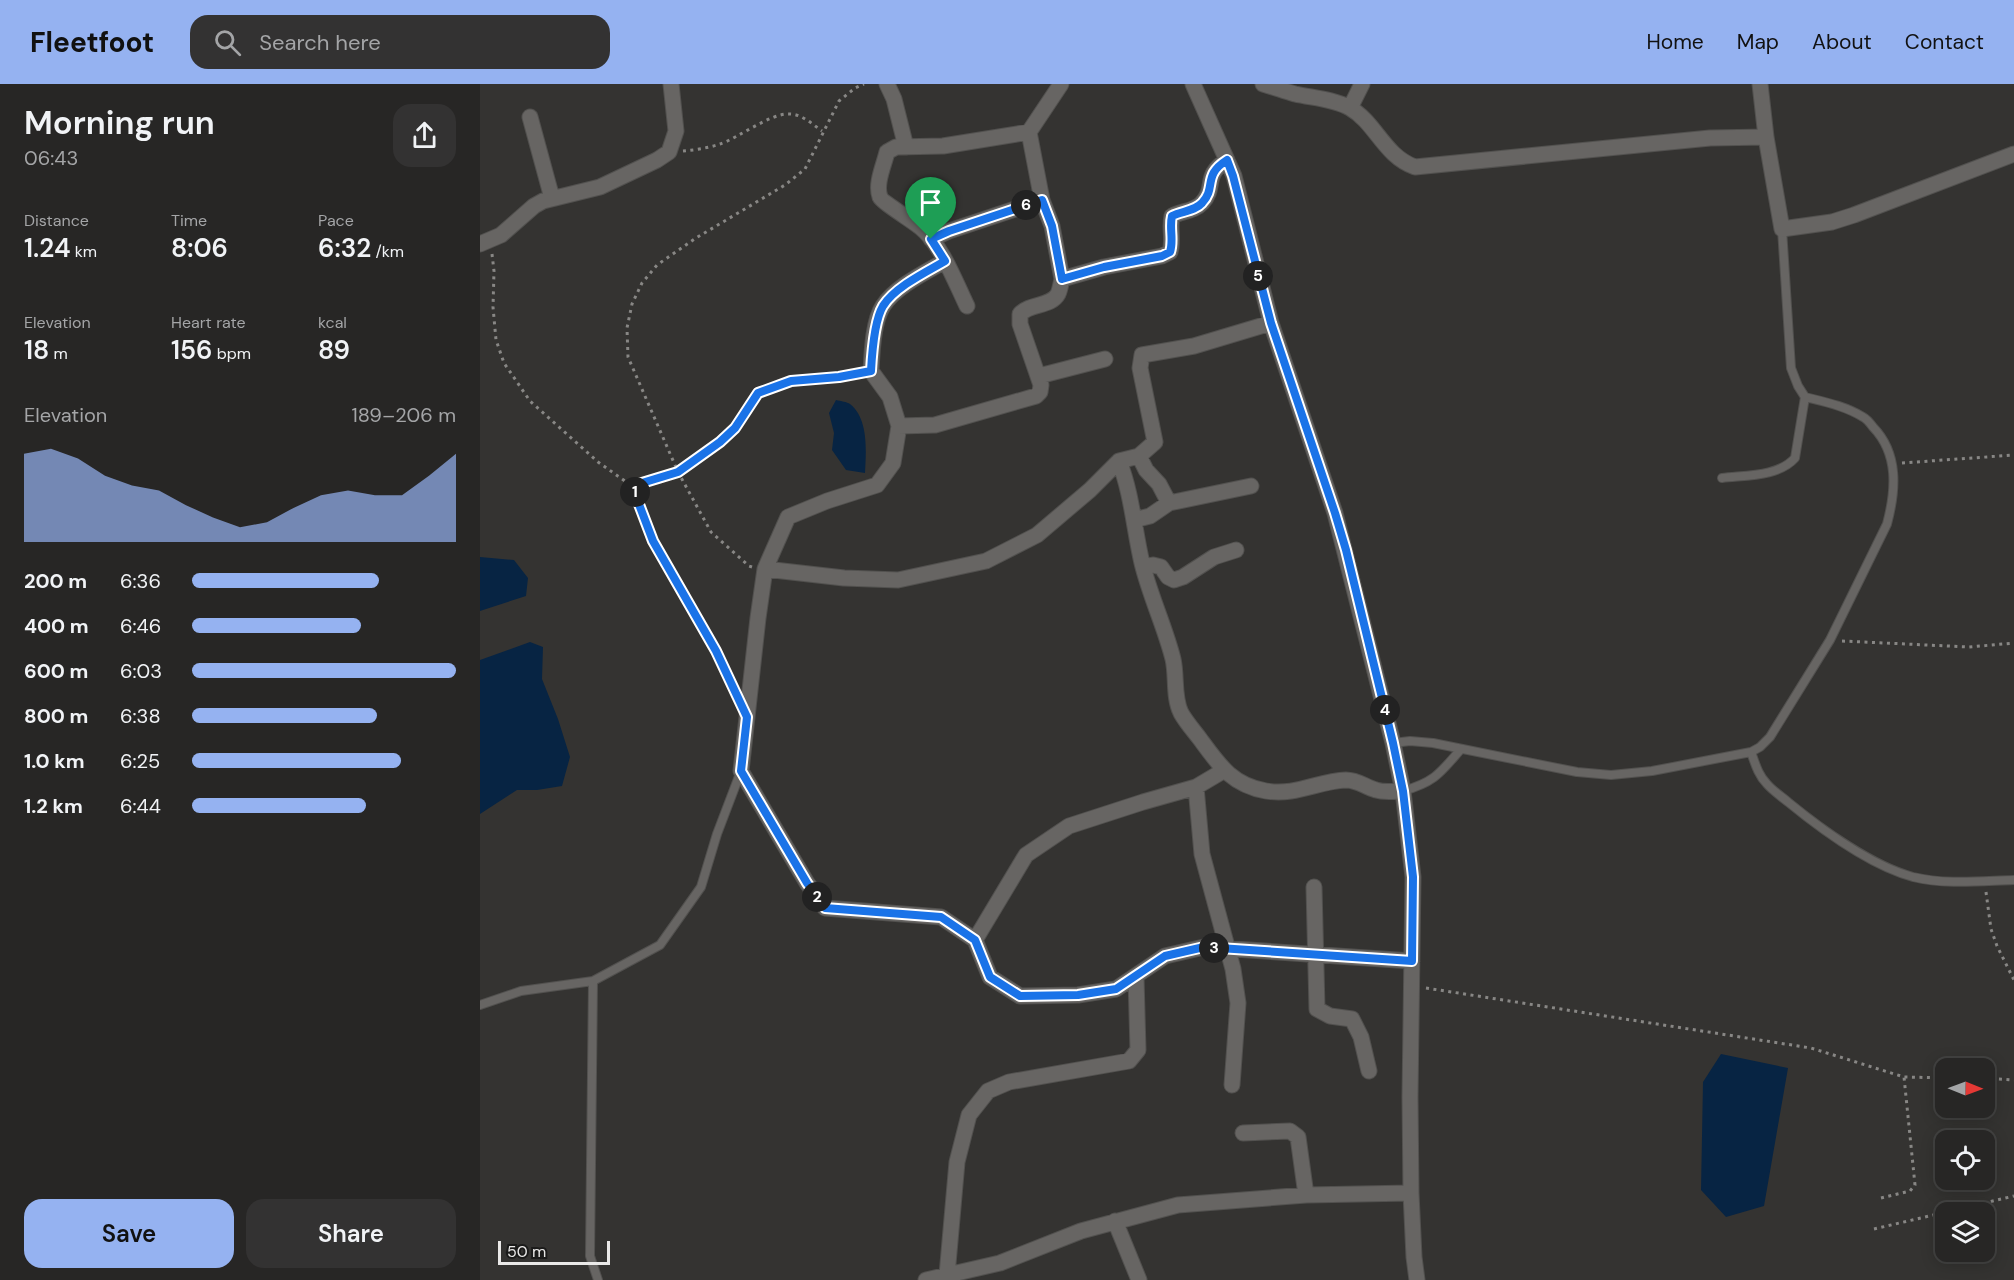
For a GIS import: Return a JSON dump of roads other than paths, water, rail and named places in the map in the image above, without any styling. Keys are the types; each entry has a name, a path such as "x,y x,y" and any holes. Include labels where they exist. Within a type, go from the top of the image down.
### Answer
{"street":[{"path":"486,242 501,235 534,206 552,198 600,187 669,152 676,131 671,84"},
{"path":"887,84 894,99 906,147"},
{"path":"899,426 935,425 1036,396 1040,392 1039,376 1020,324 1020,314 1025,309 1052,300 1058,293 1062,279 1052,226 1042,200 1029,132 1061,84"},
{"path":"1193,84 1233,176 1271,323 1335,513 1403,791 1413,877 1411,1193 1417,1280"},
{"path":"1263,84 1295,94 1339,103 1350,108 1360,115 1399,160 1415,167 1710,138 1766,137"},
{"path":"1350,108 1362,84"},
{"path":"1760,84 1766,137 1782,229 1832,222 1854,215 2014,154"},
{"path":"530,117 552,198"},
{"path":"967,306 945,261 923,229 905,214 882,201 879,196 878,187 887,152 891,148 943,146 1029,132"},
{"path":"1062,279 1104,267 1162,256 1170,252 1172,216 1202,203 1208,196 1216,167 1227,160"},
{"path":"931,239 1042,200"},
{"path":"945,261 907,282 883,306 873,338 871,371 890,397 899,426 893,463 877,485 827,501 788,517 765,569 741,771 807,883 825,908 941,917 975,940 990,977 1020,996 1078,995 1116,989 1165,956 1204,947 1412,961"},
{"path":"765,569 844,578 898,580 986,561 1037,535 1090,490 1119,461 1139,456 1155,442 1140,368 1142,355 1194,346 1271,323"},
{"path":"1039,376 1105,359"},
{"path":"1139,456 1146,470 1160,484 1169,503"},
{"path":"1119,461 1126,481 1143,567 1169,643 1174,665 1177,702 1181,713 1223,771 1244,785 1266,790 1284,792 1348,780 1362,782 1382,792 1403,791"},
{"path":"1134,520 1150,516 1169,503 1251,486"},
{"path":"1143,567 1153,565 1161,567 1168,577 1174,580 1183,577 1214,557 1236,550"},
{"path":"975,940 1026,855 1069,826 1196,787 1223,771"},
{"path":"1196,787 1202,854 1233,969 1238,1003 1232,1085"},
{"path":"1314,887 1317,1010 1330,1016 1352,1019 1360,1037 1369,1071"},
{"path":"948,1275 957,1162 969,1115 988,1091 1009,1082 1128,1061 1137,1050 1136,976"},
{"path":"1244,1133 1290,1131 1298,1137 1306,1195"},
{"path":"926,1280 1000,1263 1081,1231 1178,1205 1306,1195 1411,1193"},
{"path":"1115,1221 1139,1280"}],"lane":[{"path":"1722,478 1770,472 1788,466 1795,458 1805,398 1791,368 1782,229"},
{"path":"1393,743 1433,742 1577,772 1611,775 1652,771 1750,752 1760,747 1770,737 1830,640 1887,524 1892,504 1893,464 1883,439 1865,418 1836,405 1805,398"},
{"path":"1403,791 1430,782 1461,749"},
{"path":"1750,752 1758,772 1767,784 1834,836 1881,864 1914,877 1952,881 2014,880"},
{"path":"480,1005 521,991 592,981 660,945 701,887 717,834 741,771"},
{"path":"592,981 591,1256 598,1280"}],"water":[{"path":"836,400 850,404 860,418 865,436 865,473 846,470 832,450 834,433 829,413"},
{"path":"480,557 514,560 528,578 526,596 480,611"},
{"path":"530,642 543,647 542,679 570,757 562,786 517,790 480,814 480,660"},
{"path":"1721,1054 1788,1068 1764,1206 1726,1217 1701,1190 1703,1082"}]}
